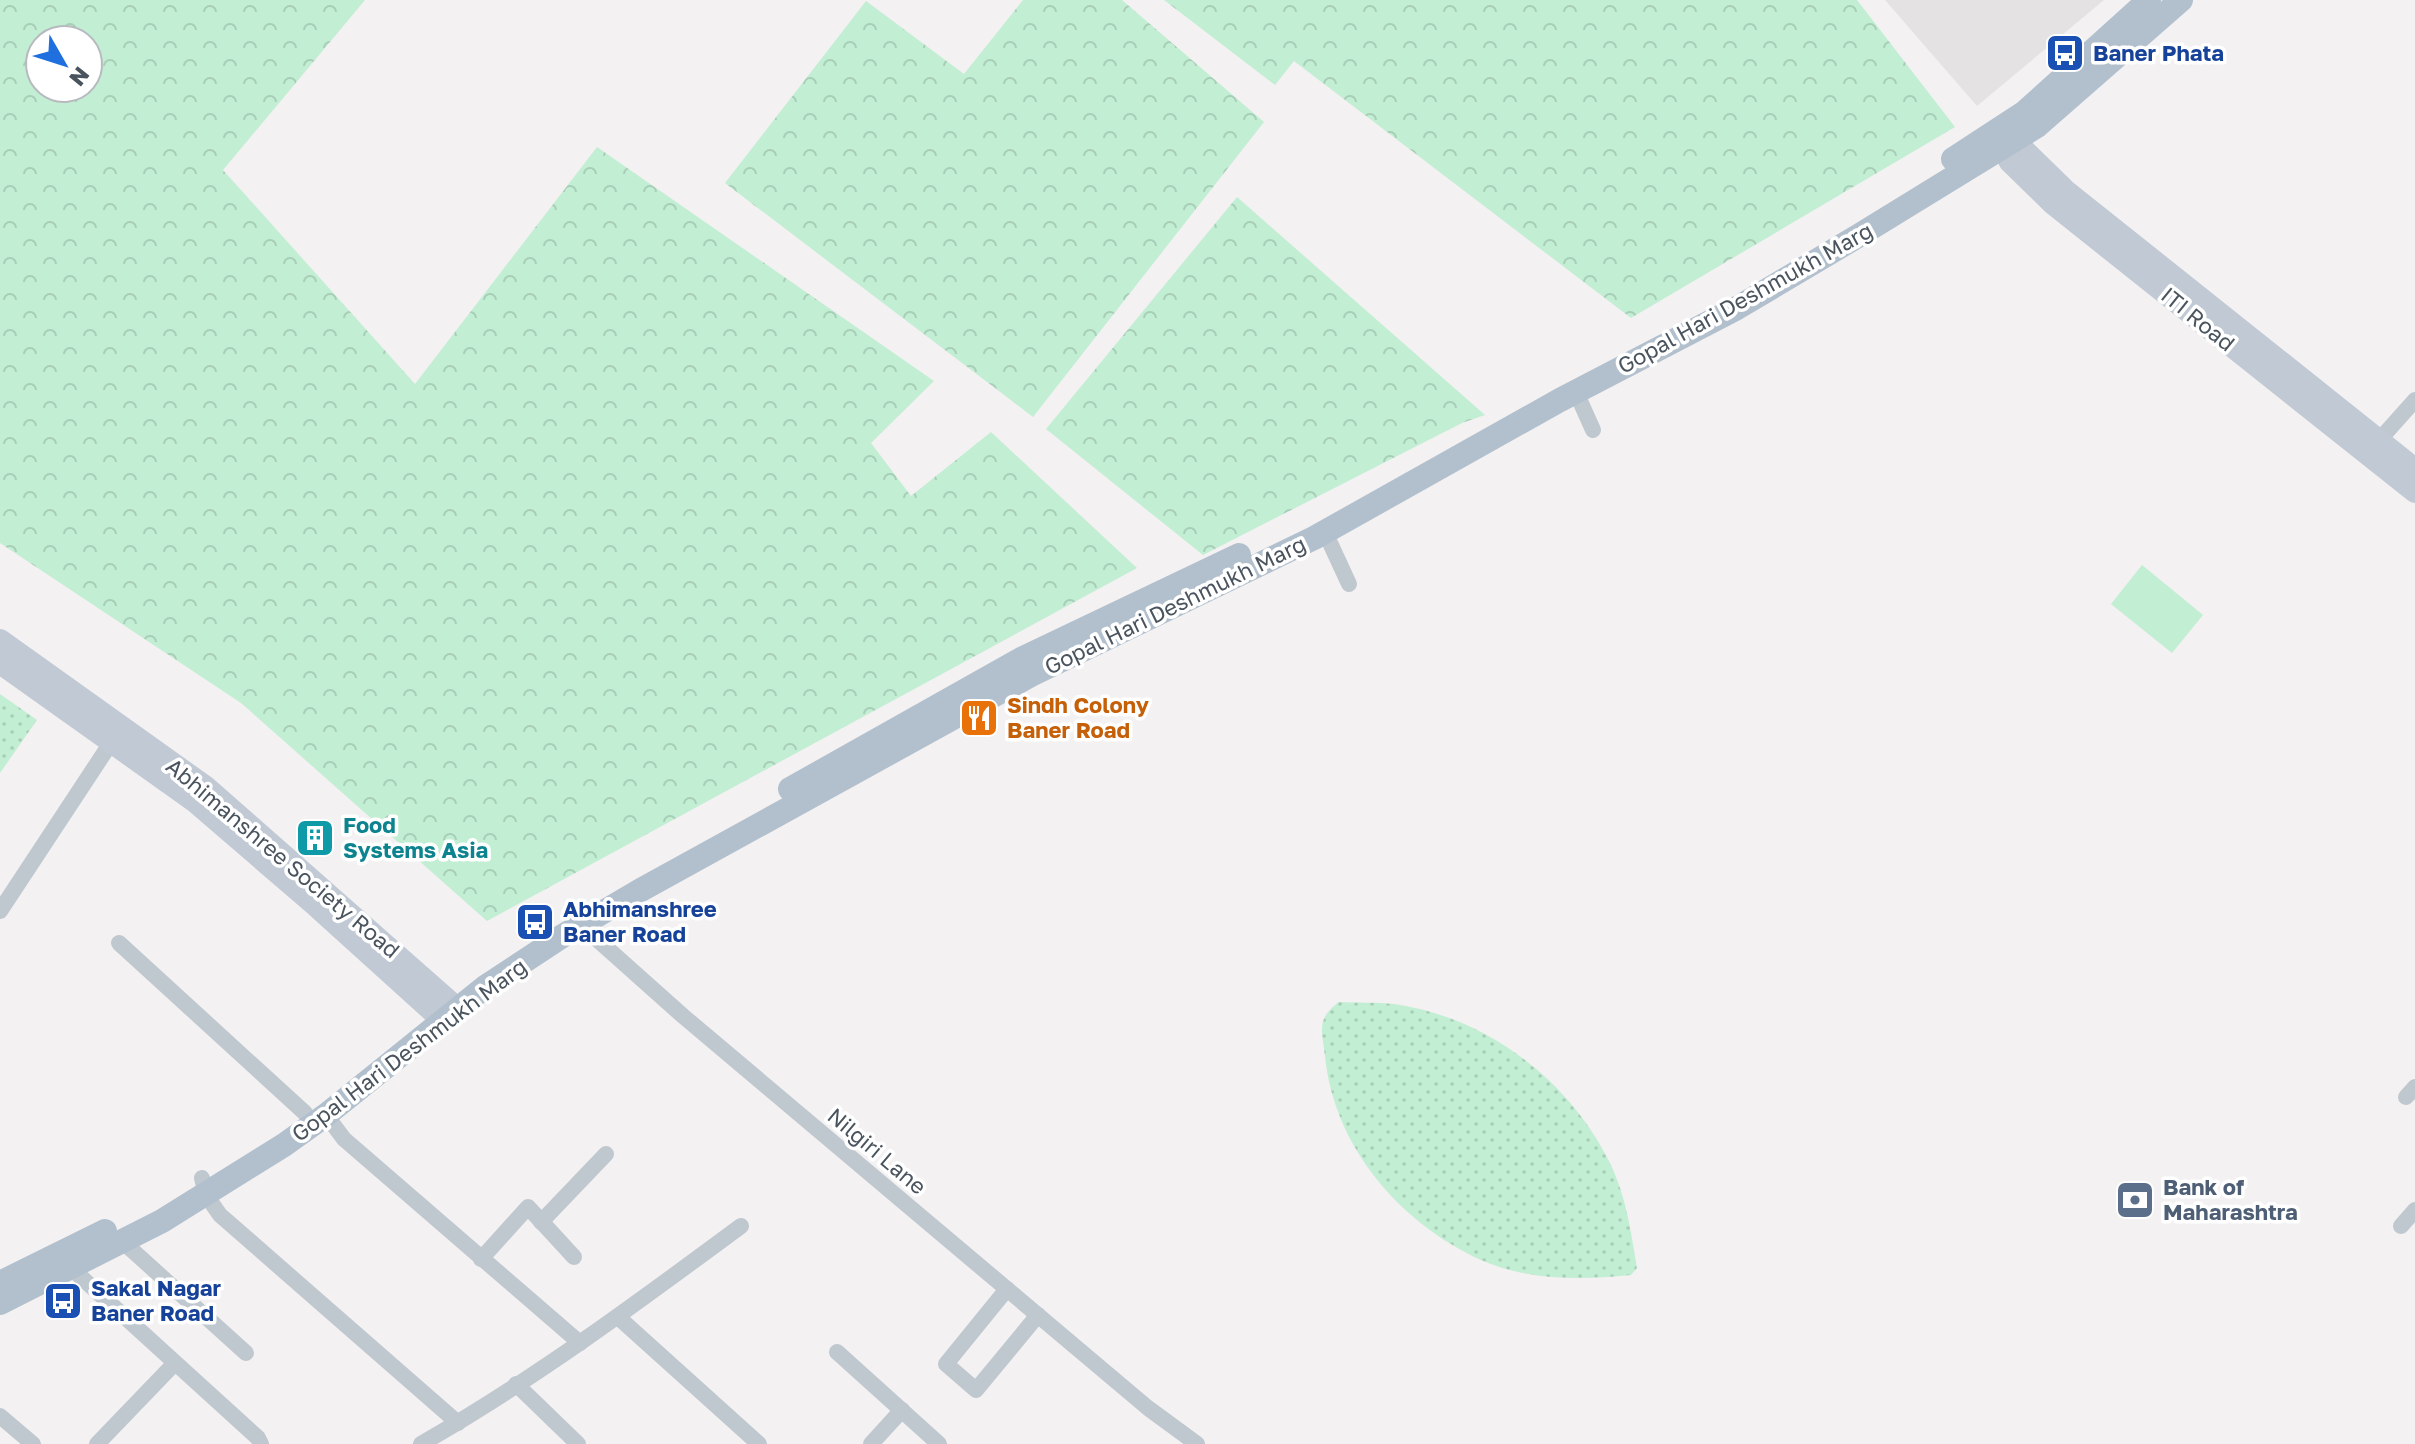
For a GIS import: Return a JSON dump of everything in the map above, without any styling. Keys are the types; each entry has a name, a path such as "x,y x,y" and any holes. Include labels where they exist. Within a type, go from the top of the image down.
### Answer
{"main road":[{"name":"Gopal Hari Deshmukh Marg","path":"0,1303 122,1241 316,1114 516,947 630,879 998,683 1325,532 1576,392 1737,308 2005,137 2025,112 2149,0"},
{"name":"Gopal Hari Deshmukh Marg","path":"444,1008 998,683 1037,651 1307,524 1552,386 1730,294 2005,137 2037,126 2181,0"},
{"name":"Gopal Hari Deshmukh Marg","path":"0,1283 154,1206 204,1187"}],"street":[{"name":"ITI Road","path":"2005,137 2373,447 2415,492"},
{"path":"1576,392 1593,430"},
{"path":"2373,447 2415,400"},
{"name":"ITI Road","path":"2373,447 2415,469"},
{"path":"1325,532 1349,584"},
{"name":"Abhimanshree Society Road","path":"0,640 444,1008"},
{"name":"Abhimanshree Society Road","path":"0,663 116,734"},
{"path":"0,911 116,734"},
{"name":"Nilgiri Lane","path":"581,925 690,1022 1190,1442"},
{"path":"119,943 580,1343"},
{"path":"541,1222 606,1154"},
{"path":"204,1187 220,1215 458,1423"},
{"path":"481,1259 528,1207 574,1257"},
{"path":"2401,1226 2415,1210"},
{"path":"421,1444 580,1343 741,1226"},
{"path":"122,1241 246,1353"},
{"path":"70,1267 261,1444"},
{"path":"1007,1289 946,1364 976,1390 1038,1315"},
{"path":"618,1317 759,1444"},
{"path":"837,1352 939,1444"},
{"path":"97,1444 174,1364"},
{"path":"516,1384 578,1444"},
{"path":"871,1444 902,1410"},
{"path":"0,1416 33,1444"}],"shaded area":[{"path":"1885,0 2104,0 1977,106"}],"green space":[{"path":"0,0 365,0 223,170 415,384 597,147 934,381 871,443 911,496 991,432 1137,568 487,921 241,703 0,543"},
{"path":"1023,0 1122,0 1264,122 1033,417 725,183 866,1 964,74"},
{"path":"1164,0 1857,0 1955,127 1631,318 1294,61 1275,85"},
{"path":"1237,197 1485,415 1462,423 1203,555 1046,429"},
{"path":"2142,565 2203,615 2172,653 2111,604"},
{"path":"0,694 37,720 0,773"},
{"path":"1339,1002 1394,1004 1461,1022 1521,1057 1547,1079 1592,1131 1615,1174 1627,1214 1637,1268 1631,1275 1555,1277 1499,1267 1451,1244 1398,1203 1357,1151 1331,1089 1322,1026 1327,1014"}],"place":[{"name":"Baner Phata","path":"2065,53"},
{"name":"Sindh Colony Baner Road","path":"979,718"},
{"name":"Food Systems Asia","path":"315,838"},
{"name":"Abhimanshree Baner Road","path":"535,922"},
{"name":"Bank of Maharashtra","path":"2135,1200"},
{"name":"Sakal Nagar Baner Road","path":"63,1301"}]}
